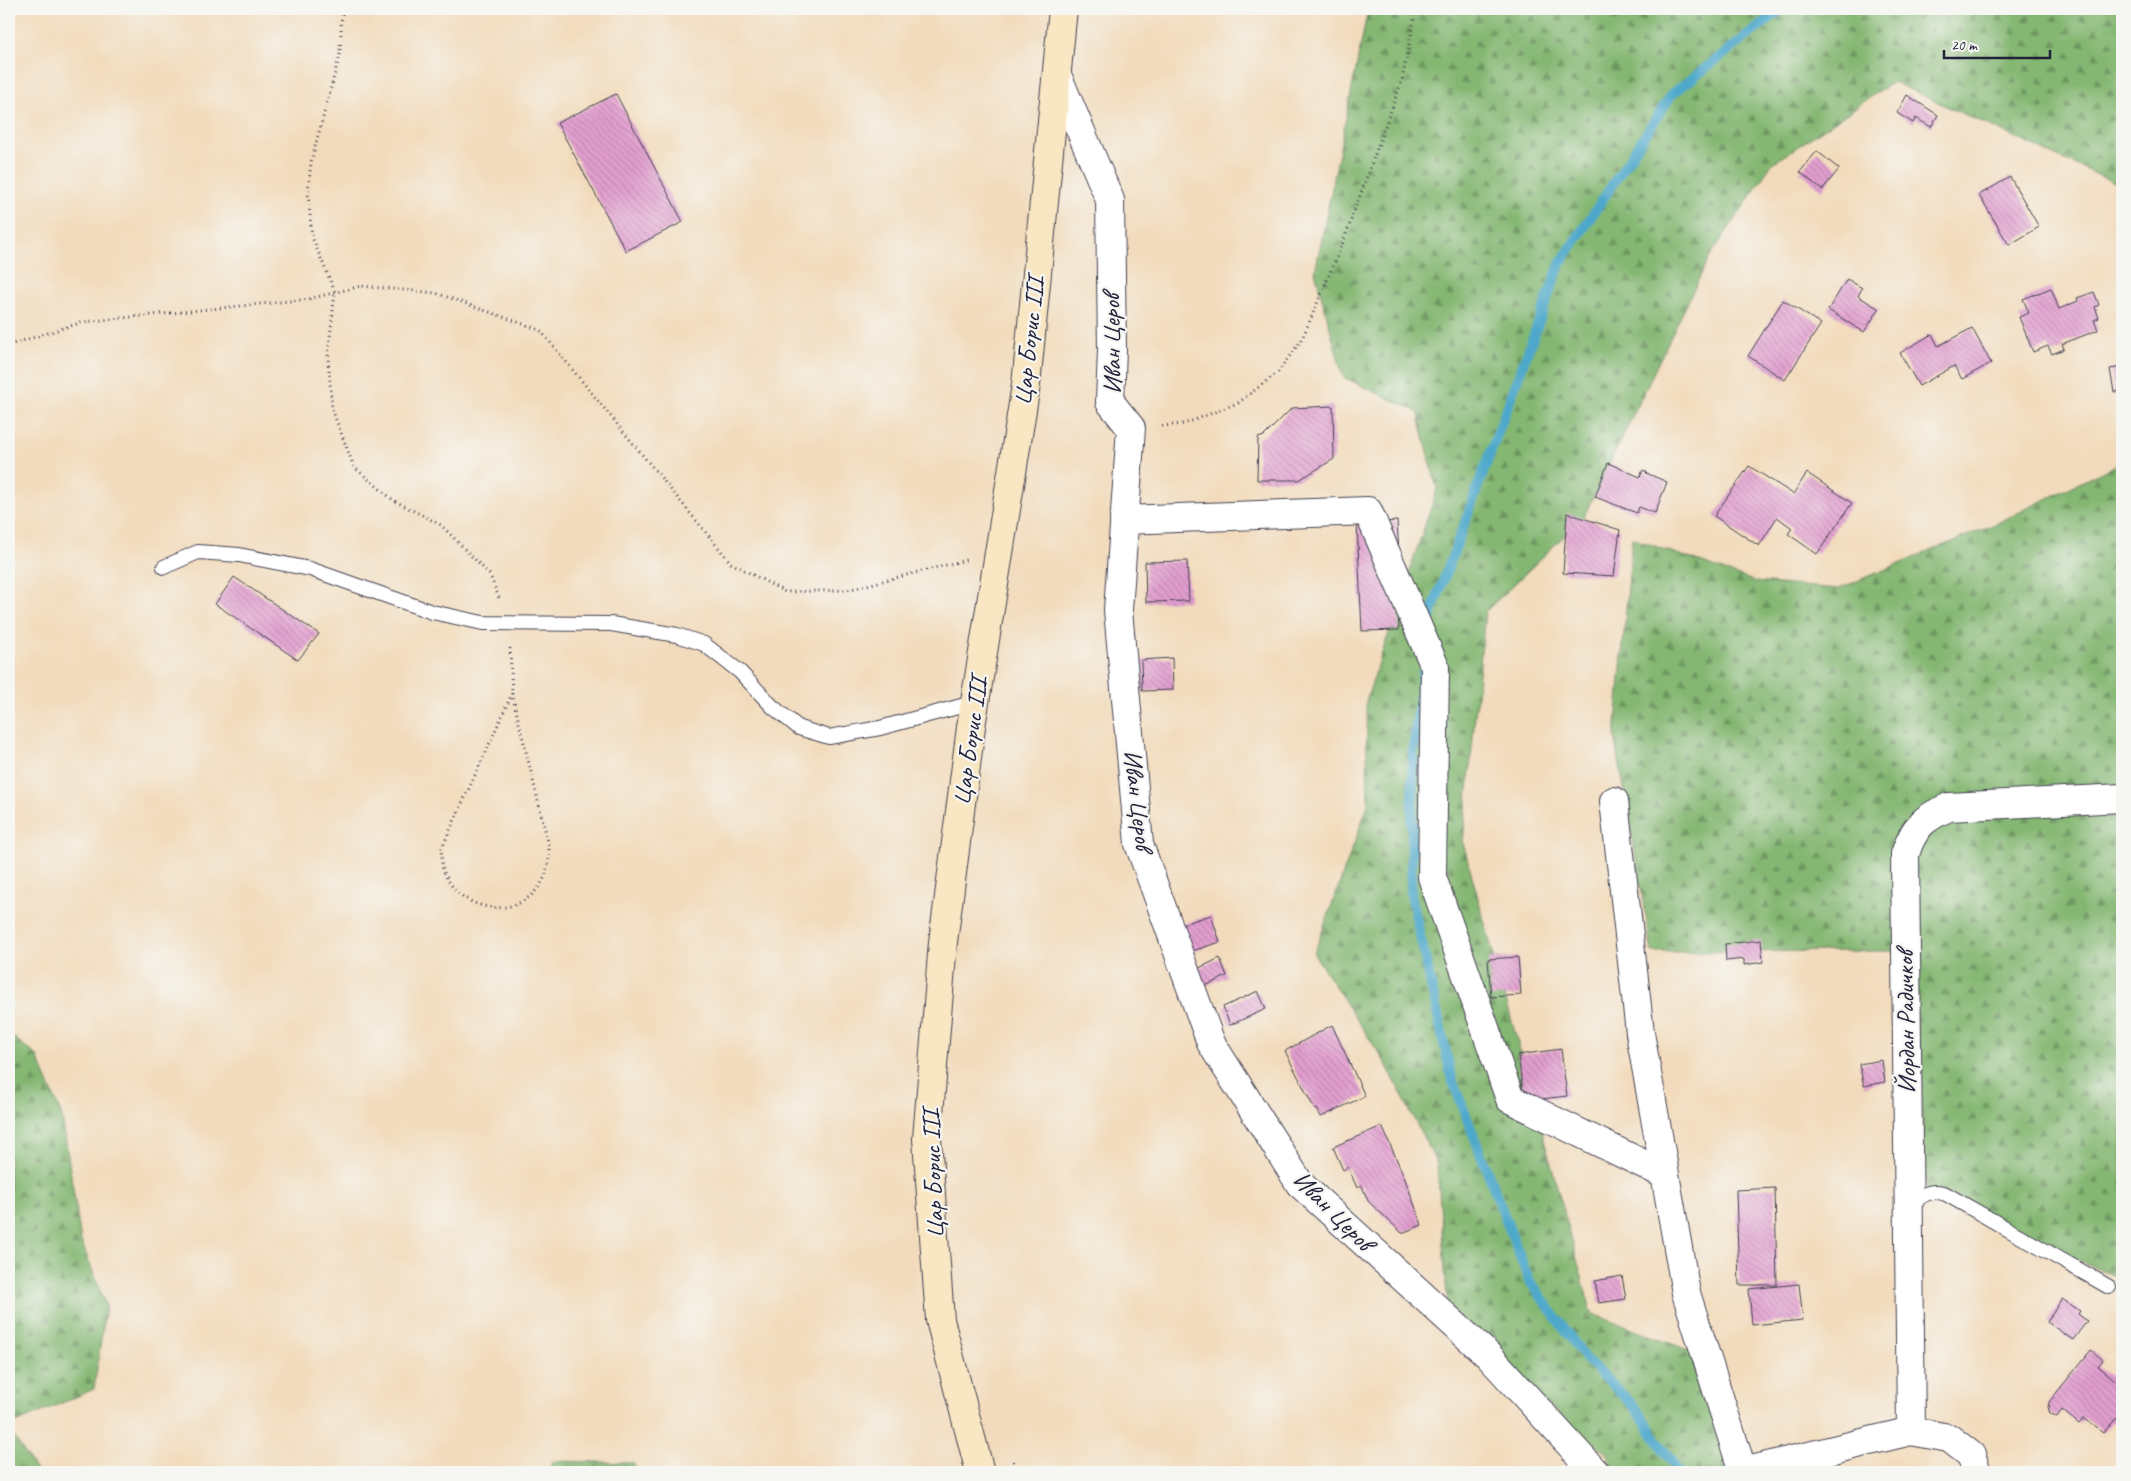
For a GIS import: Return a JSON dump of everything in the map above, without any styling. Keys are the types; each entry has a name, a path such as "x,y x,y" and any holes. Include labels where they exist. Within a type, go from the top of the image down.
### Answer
{"street":[{"name":"Цар Борис III","path":"980,1472 940,1320 927,1139 943,942 976,702 1026,385 1063,9"},
{"name":"Иван Церов","path":"1057,75 1110,200 1112,350 1110,402 1132,428 1118,610 1139,844 1211,1043 1300,1184 1489,1356 1595,1472"},
{"path":"1124,520 1368,511 1435,667 1432,877 1510,1099 1664,1174"},
{"name":"Йордан Радичков","path":"1911,1431 1910,1214 1904,854 1918,825 1930,815 1949,807 2122,798"},
{"path":"1614,801 1640,1033 1686,1293 1743,1472 1911,1431 1949,1438 1971,1454 1977,1472"}],"lane":[{"path":"164,567 198,552 240,555 310,569 432,612 483,623 611,624 677,635 704,644 740,672 773,707 799,728 829,737 880,728 976,702"},
{"path":"1910,1214 1916,1199 1934,1192 1946,1194 2109,1287"}],"path":[{"path":"342,9 340,54 311,162 308,192 312,237 335,292 328,356 332,409 354,467 393,500 441,525 490,575 509,623 512,694 549,846 550,862 545,878 536,891 523,901 508,907 492,908 476,905 462,898 450,884 443,868 441,850 512,694"},
{"path":"1132,428 1184,424 1238,403 1278,372 1302,339 1342,245 1402,80 1415,15"},
{"path":"9,346 83,322 309,299 361,286 436,293 540,330 731,563 785,592 847,590 999,551"}],"green space":[{"path":"1368,9 2122,9 2122,186 1893,82 1772,164 1709,258 1583,518 1485,612 1463,843 1592,1314 1707,1357 1734,1472 1615,1472 1607,1454 1449,1323 1437,1164 1386,1064 1314,954 1368,805 1366,701 1437,489 1418,412 1343,377 1315,272"},
{"path":"2122,462 2122,1279 1927,1197 1912,951 1652,952 1615,737 1632,538 1756,582 1838,589 1993,525"},
{"path":"9,1034 37,1056 62,1116 81,1241 106,1306 94,1389 9,1426"},
{"path":"9,1429 37,1472 9,1472"},
{"path":"553,1461 634,1463 636,1472 547,1472"}],"building":[{"path":"616,94 683,222 626,251 557,123"},
{"path":"1907,95 1938,115 1931,127 1916,118 1913,123 1897,113"},
{"path":"1817,151 1839,169 1822,190 1800,172"},
{"path":"2010,177 2039,227 2009,245 1979,195"},
{"path":"1847,279 1862,288 1858,296 1879,309 1864,332 1828,310"},
{"path":"2051,288 2059,309 2078,301 2077,298 2094,292 2099,305 2095,307 2099,318 2094,320 2098,330 2062,344 2064,349 2052,354 2048,346 2033,352 2019,317 2029,313 2023,299"},
{"path":"1783,300 1821,324 1785,380 1748,356"},
{"path":"1972,328 1991,363 1962,379 1954,366 1919,386 1900,353 1932,334 1938,346"},
{"path":"2122,367 2122,391 2114,392 2110,369"},
{"path":"1333,406 1334,459 1299,480 1257,480 1258,438 1264,436 1292,408"},
{"path":"1608,463 1640,477 1643,470 1667,482 1655,513 1639,507 1637,513 1595,497"},
{"path":"1749,466 1793,494 1807,473 1852,503 1817,554 1788,534 1792,528 1777,517 1759,546 1714,516"},
{"path":"1567,513 1620,530 1614,576 1563,573"},
{"path":"1397,521 1400,569 1397,570 1399,630 1362,631 1357,524"},
{"path":"1187,561 1189,601 1146,602 1145,562"},
{"path":"234,577 319,634 298,660 215,604"},
{"path":"1172,658 1173,690 1142,691 1141,660"},
{"path":"1211,915 1220,942 1189,952 1180,925"},
{"path":"1761,940 1763,962 1744,965 1744,959 1726,961 1725,944"},
{"path":"1518,957 1521,995 1491,997 1488,959"},
{"path":"1220,958 1227,976 1203,987 1195,970"},
{"path":"1258,991 1266,1009 1230,1025 1223,1007"},
{"path":"1332,1025 1365,1096 1321,1117 1317,1109 1315,1110 1285,1051"},
{"path":"1561,1049 1567,1096 1524,1101 1518,1055"},
{"path":"1882,1060 1885,1082 1864,1086 1859,1064"},
{"path":"1382,1126 1422,1225 1402,1233 1368,1201 1362,1186 1357,1188 1348,1167 1343,1170 1333,1147"},
{"path":"1775,1188 1777,1285 1739,1285 1736,1190"},
{"path":"1622,1276 1626,1299 1599,1303 1595,1281"},
{"path":"1799,1284 1803,1320 1752,1325 1749,1289"},
{"path":"2062,1299 2080,1311 2078,1314 2087,1321 2073,1340 2047,1322"},
{"path":"2091,1350 2103,1360 2098,1366 2122,1386 2122,1412 2103,1433 2084,1418 2079,1424 2062,1410 2057,1417 2050,1413 2048,1407 2049,1402"}],"waterway":[{"path":"1427,633 1428,622 1560,264 1672,94 1782,9"},
{"path":"1423,672 1413,750 1411,895 1452,1079 1529,1280 1586,1359 1636,1408 1678,1472"}]}
